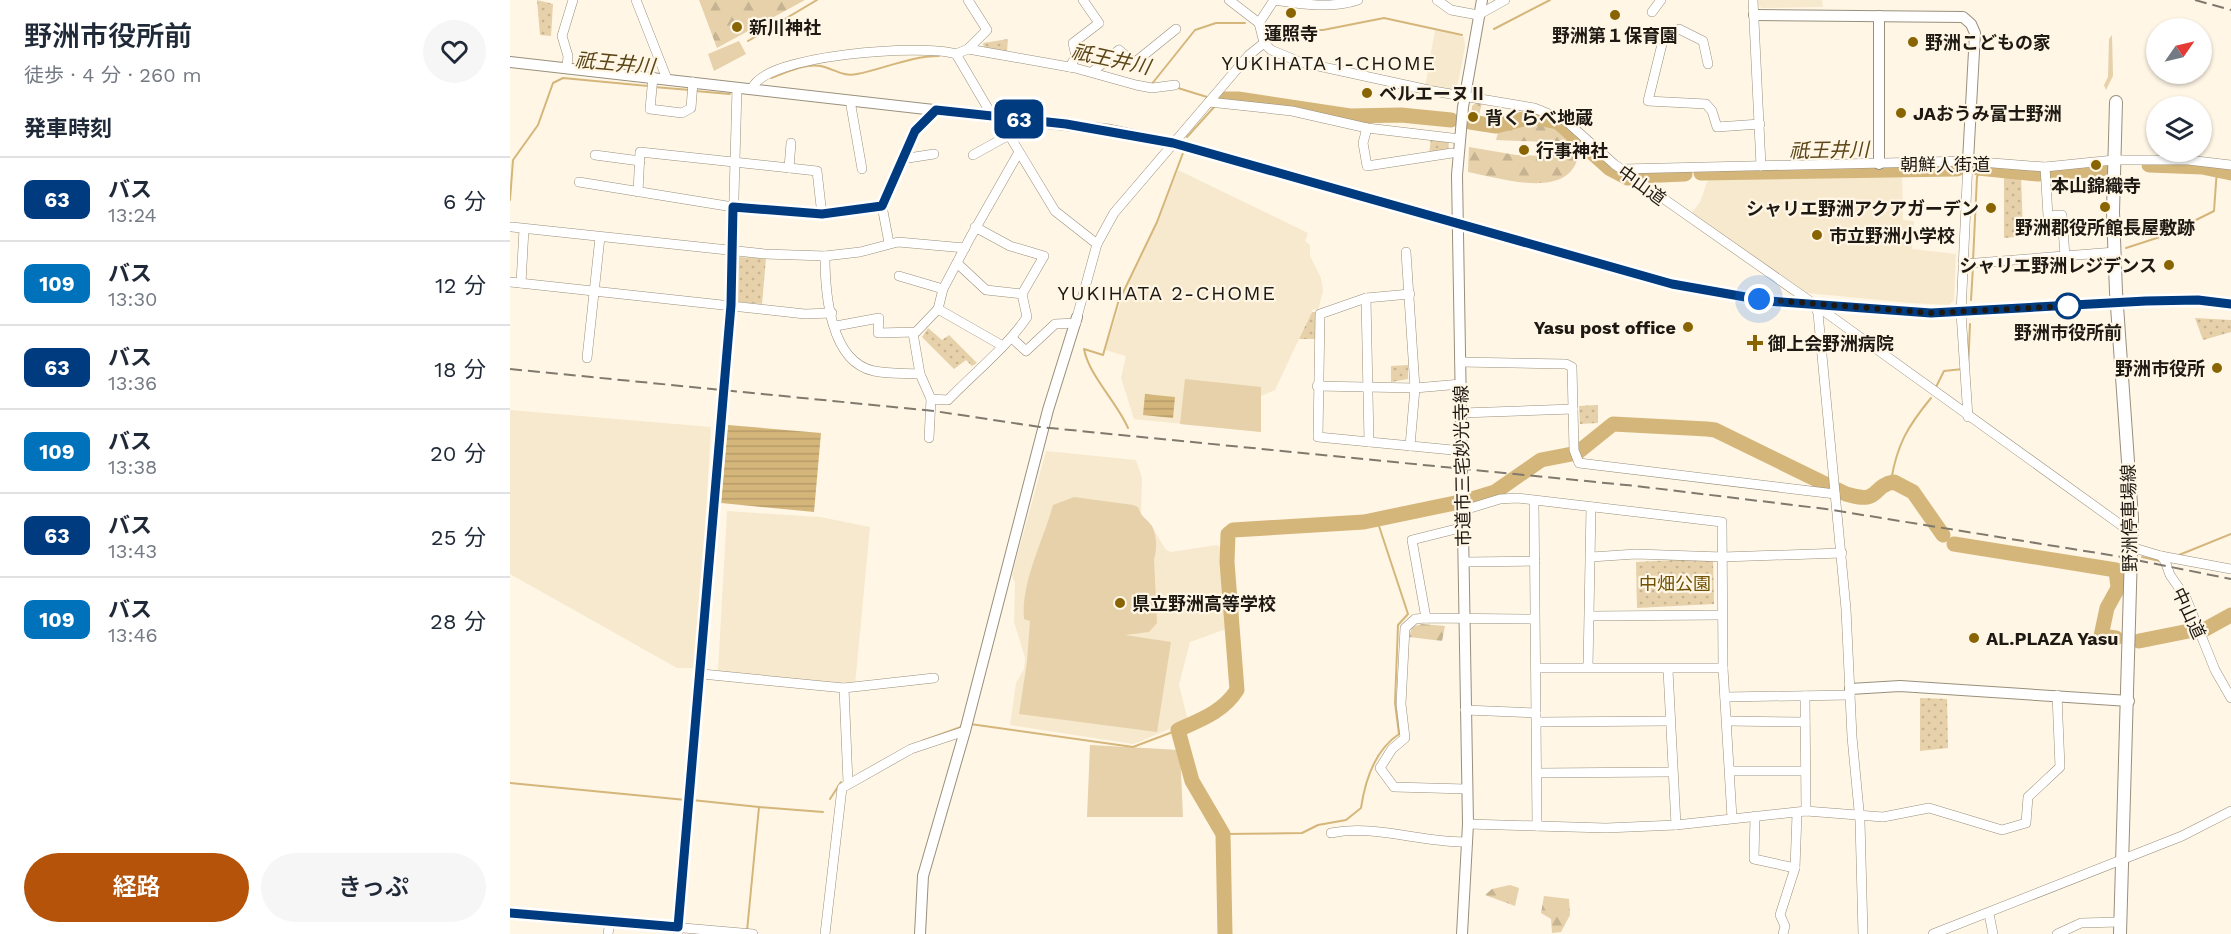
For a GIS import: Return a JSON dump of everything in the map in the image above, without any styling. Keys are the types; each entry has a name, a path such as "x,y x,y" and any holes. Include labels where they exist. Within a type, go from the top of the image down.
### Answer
{"main road":[{"name":"野洲停車場線","path":"2116,102 2114,160 2116,304 2131,482 2132,533 2129,701 2120,928"}],"street":[{"path":"567,67 568,56 562,36 573,0"},
{"path":"636,0 667,79"},
{"path":"752,89 761,75 815,58 874,52 956,54 968,49 987,30 968,0"},
{"path":"1070,67 1076,56 1073,43 1100,23 1083,0"},
{"path":"920,934 923,876 965,731 1048,410 1097,244 1114,213 1173,143 1214,102 1249,55 1264,43 1259,23 1229,0"},
{"path":"1259,23 1274,0 1308,5 1342,4 1358,0"},
{"path":"1437,0 1451,10 1505,0"},
{"path":"1652,12 1661,0"},
{"path":"1753,0 1761,166"},
{"name":"市道市三宅妙光寺線","path":"1462,934 1468,824 1463,451 1457,222 1460,139 1481,4"},
{"path":"1754,15 1963,17 1971,24 1975,33 1968,161 1970,263 1961,313 1968,417"},
{"path":"1879,16 1879,164"},
{"path":"1092,72 1119,50 1134,63 1176,28"},
{"path":"1707,64 1703,41 1679,29 1663,40 1648,101 1706,104 1712,111 1717,127 1760,124"},
{"name":"中山道","path":"1264,43 1277,53 1317,68 1534,108 1554,114 1576,129 1614,165 1623,169 1814,304 2132,533"},
{"path":"968,49 1070,67 1152,88 1175,85"},
{"path":"956,54 993,117 1009,135 1056,211 1097,244"},
{"path":"510,62 567,67 652,84 667,79 692,88 752,89 1066,124 1173,143 1672,284 1768,301 1931,313 2146,301 2198,300 2231,304"},
{"path":"652,84 650,109 682,113 691,108 692,88"},
{"path":"678,931 702,674 731,305 738,88"},
{"path":"1214,102 1292,111 1367,128 1460,139"},
{"path":"851,106 862,169"},
{"path":"889,243 882,206 915,131 936,110"},
{"path":"1367,128 1363,143 1367,166 1452,153"},
{"path":"973,154 1009,135"},
{"path":"789,168 791,143"},
{"path":"638,192 640,152 735,161 817,171 822,214"},
{"path":"836,326 879,318 878,333 913,333 920,330 938,309 944,289 975,227 1019,152"},
{"path":"902,159 934,154"},
{"path":"595,155 640,161"},
{"name":"朝鮮人街道","path":"1623,169 1968,161 2045,172 2114,160 2188,160 2231,165"},
{"path":"2045,172 2048,216 2062,215 2065,256"},
{"path":"579,182 733,207 822,214 882,206"},
{"path":"512,227 732,251 825,256 860,252 889,243 965,248"},
{"path":"931,399 948,400 1001,345 1012,339 1027,317 1022,294 1044,256 1010,246 975,227"},
{"path":"521,284 524,229"},
{"path":"587,358 600,237"},
{"path":"1406,252 1415,388 1410,446"},
{"path":"1970,263 2115,252"},
{"path":"825,256 825,290 839,345 855,363 873,371 920,374"},
{"path":"957,263 986,290 1022,294"},
{"path":"899,276 944,289"},
{"path":"510,282 805,314 832,313"},
{"path":"1410,294 1366,298 1320,314 1317,386 1318,437 1463,451"},
{"path":"1366,298 1369,442"},
{"path":"1814,304 1818,313 1842,553 1859,814 1863,934"},
{"path":"938,309 1001,345"},
{"path":"1012,339 1026,351 1055,324 1076,320"},
{"path":"913,333 920,374 931,399 929,438"},
{"path":"1460,362 1566,364 1572,367 1575,453 1579,463 1835,494"},
{"path":"1317,386 1415,388 1461,384"},
{"path":"1462,413 1573,409"},
{"path":"1464,510 1500,499 1517,498 1722,522 1723,668 1732,818"},
{"path":"1534,501 1537,826"},
{"path":"1588,667 1591,507"},
{"path":"1426,618 1412,540 1464,527"},
{"path":"2131,547 2161,556 2231,569"},
{"path":"1591,557 1636,554 1723,556 1842,553"},
{"name":"中山道","path":"2161,556 2186,598 2215,670 2231,698"},
{"path":"1464,562 1535,561"},
{"path":"1590,616 1722,615"},
{"path":"1466,789 1394,787 1380,768 1392,749 1405,738 1401,704 1405,628 1415,619 1426,618 1534,619"},
{"path":"1537,668 1668,670 1723,668"},
{"path":"1668,670 1671,772 1676,825"},
{"path":"702,674 844,688 934,678"},
{"path":"1725,697 1806,696 1900,686 2129,701"},
{"path":"844,688 848,783"},
{"path":"1468,824 1676,825 1802,812 1883,817 1929,808 2002,830 2025,823 2028,797 2060,767 2057,695"},
{"path":"1783,934 1785,927 1780,915 1795,868 1802,812 1806,696"},
{"path":"1465,710 1537,717 1669,721"},
{"path":"1726,721 1805,722"},
{"path":"825,934 842,788 932,740 965,731"},
{"path":"1730,771 1804,771"},
{"path":"1537,772 1671,772"},
{"path":"1933,934 1989,914 2181,836 2231,811"},
{"path":"1755,816 1754,859 1795,868"},
{"path":"1331,833 1362,830 1440,843 1467,842"},
{"path":"510,913 610,921 678,931 753,934"},
{"path":"1989,914 1994,934"},
{"path":"608,934 610,921"},
{"path":"2057,934 2081,923 2120,928"}],"shaded area":[{"path":"1758,0 1822,0 1823,7 1763,8 1759,7"},
{"path":"1435,30 1464,37 1465,47 1457,88 1451,91 1425,87"},
{"path":"1178,170 1308,233 1305,241 1310,245 1310,256 1321,278 1323,291 1318,310 1313,309 1275,390 1261,396 1261,432 1134,419 1121,378 1126,356 1105,350 1123,295 1158,221"},
{"name":"市立野洲小学校","path":"1759,172 1902,174 1903,220 1914,221 1912,249 1956,254 1954,300 1949,305 1807,293 1784,277 1780,278 1691,214 1700,202 1710,174"},
{"path":"1145,394 1175,397 1173,418 1143,415"},
{"path":"510,410 711,427 697,668 677,668 510,574"},
{"path":"728,425 821,433 814,512 721,503"},
{"name":"県立野洲高等学校","path":"1046,451 1136,460 1142,478 1141,515 1152,527 1166,550 1171,552 1217,545 1222,549 1229,628 1190,642 1179,685 1188,721 1133,744 1010,725 1016,683 1024,669 1025,658 1014,622 1015,583 1012,575"},
{"path":"727,511 820,517 870,527 855,685 718,671"}],"green space":[{"path":"537,0 553,4 551,36 540,35"},
{"name":"新川神社","path":"699,0 805,0 717,48"},
{"path":"2112,35 2113,76 2106,90 2104,85 2108,77 2109,39"},
{"path":"1008,39 1007,51 984,48 983,43"},
{"path":"739,41 746,54 714,71 708,54"},
{"path":"1477,102 1482,103 1478,119 1471,119 1472,106"},
{"name":"行事神社","path":"1532,118 1558,125 1579,141 1577,161 1568,174 1555,181 1538,183 1520,182 1468,172 1469,147 1516,155 1548,156 1549,142 1496,140 1499,128"},
{"path":"1431,138 1449,140 1448,152 1429,155"},
{"path":"2004,173 2021,176 2023,231 2026,236 2004,238"},
{"path":"737,257 766,258 762,304 737,302"},
{"path":"1312,312 1316,312 1315,339 1299,339"},
{"path":"2195,318 2231,320 2231,332 2203,340"},
{"path":"928,328 942,340 949,335 977,363 972,366 966,360 954,369 922,337"},
{"path":"1408,365 1408,379 1391,382 1391,366"},
{"path":"1185,379 1261,387 1261,432 1180,424"},
{"path":"1598,405 1598,423 1580,424 1579,406"},
{"name":"県立野洲高等学校","path":"1074,497 1138,507 1154,530 1157,623 1149,632 1125,635 1171,642 1157,732 1019,714 1027,662 1030,621 1024,619 1029,576 1053,505"},
{"name":"中畑公園","path":"1713,558 1714,604 1637,608 1636,562"},
{"path":"1422,624 1445,626 1442,641 1409,637 1412,627"},
{"path":"1920,698 1947,699 1948,748 1920,751"},
{"path":"1090,745 1180,750 1183,817 1087,817"},
{"path":"1510,885 1519,888 1515,906 1485,895 1492,889"},
{"path":"1544,896 1569,899 1570,915 1561,932 1552,933 1551,919 1541,913"}],"waterway":[{"path":"748,41 817,0"},
{"path":"1494,29 1550,0"},
{"path":"1270,30 1323,30 1384,18 1462,35"},
{"path":"1151,85 1195,30 1216,23 1245,23"},
{"name":"祇王井川","path":"771,78 795,69 815,65 852,75 918,58 939,56"},
{"name":"祇王井川","path":"510,200 513,160 538,125 553,83 563,78 648,86"},
{"name":"祇王井川","path":"654,87 690,90"},
{"name":"祇王井川","path":"1178,88 1207,97"},
{"name":"祇王井川","path":"695,91 730,94"},
{"name":"祇王井川","path":"1218,99 1238,99 1350,116 1401,115 1451,120"},
{"path":"1187,137 1215,106"},
{"name":"祇王井川","path":"1470,122 1496,126 1531,117 1558,122 1609,168 1628,178"},
{"path":"1128,428 1091,369 1084,349 1103,355 1118,303 1157,222 1183,153"},
{"name":"祇王井川","path":"2149,165 2202,167 2231,173"},
{"name":"祇王井川","path":"1978,168 2038,174 2102,169"},
{"path":"1973,261 1977,177 1981,168"},
{"name":"祇王井川","path":"1701,173 1957,169"},
{"path":"2126,248 2166,235 2214,211 2217,169"},
{"name":"祇王井川","path":"1637,176 1685,174"},
{"path":"1971,300 1973,267"},
{"path":"1968,369 1970,324"},
{"path":"1935,389 1944,371 1963,369"},
{"path":"1891,481 1900,446 1931,398"},
{"path":"1472,499 1495,492 1541,460 1577,453 1613,424 1707,429 1715,430 1846,494 1857,497 1871,496 1881,487 1894,482 1913,492 1943,535"},
{"path":"1225,934 1223,834 1192,781 1178,730 1218,710 1237,690 1227,562 1228,534 1233,530 1364,522 1455,503"},
{"path":"1223,834 1302,833 1318,825 1346,820 1361,808 1365,787 1377,757 1399,734 1395,703 1398,625 1408,614 1377,520"},
{"path":"2179,555 2231,534"},
{"path":"1954,544 2116,570 2118,588 2107,608 2101,636 2116,638"},
{"path":"2142,557 2160,561"},
{"path":"2202,631 2231,615"},
{"path":"2139,641 2194,630"},
{"path":"970,724 1133,747 1178,730"},
{"path":"922,741 961,727"},
{"path":"830,799 841,782"},
{"path":"510,783 686,800"},
{"path":"692,800 759,807"},
{"path":"747,931 759,807 823,812"}],"railway":[{"path":"2195,0 2231,10"},
{"path":"510,369 934,411 1040,427 1636,486 1826,509 2116,556 2231,579"}],"bus line":[{"name":"63","path":"510,913 678,927 702,674 731,305 733,207 835,214 882,206 915,131 936,110 1110,130 1173,143 1672,284 1768,301 1931,313 2146,301 2198,300 2231,304"}],"place":[{"name":"蓮照寺","path":"1291,13"},
{"name":"野洲第１保育園","path":"1615,15"},
{"name":"新川神社","path":"737,27"},
{"name":"野洲こどもの家","path":"1913,42"},
{"name":"ベルエーヌⅡ","path":"1367,93"},
{"name":"JAおうみ富士野洲","path":"1901,113"},
{"name":"背くらべ地蔵","path":"1473,117"},
{"name":"行事神社","path":"1524,150"},
{"name":"本山錦織寺","path":"2096,165"},
{"name":"野洲郡役所館長屋敷跡","path":"2105,207"},
{"name":"シャリエ野洲アクアガーデン","path":"1991,208"},
{"name":"市立野洲小学校","path":"1817,235"},
{"name":"シャリエ野洲レジデンス","path":"2169,265"},
{"name":"野洲市役所前","path":"2068,306"},
{"name":"Yasu post office","path":"1688,327"},
{"name":"御上会野洲病院","path":"1755,343"},
{"name":"野洲市役所","path":"2217,368"},
{"name":"県立野洲高等学校","path":"1120,603"},
{"name":"AL.PLAZA Yasu","path":"1974,638"}],"district":[{"name":"YUKIHATA 1-CHOME","path":"1329,63"},
{"name":"YUKIHATA 2-CHOME","path":"1167,293"}],"route":[{"path":"1759,299 1931,313 2068,306"}]}
